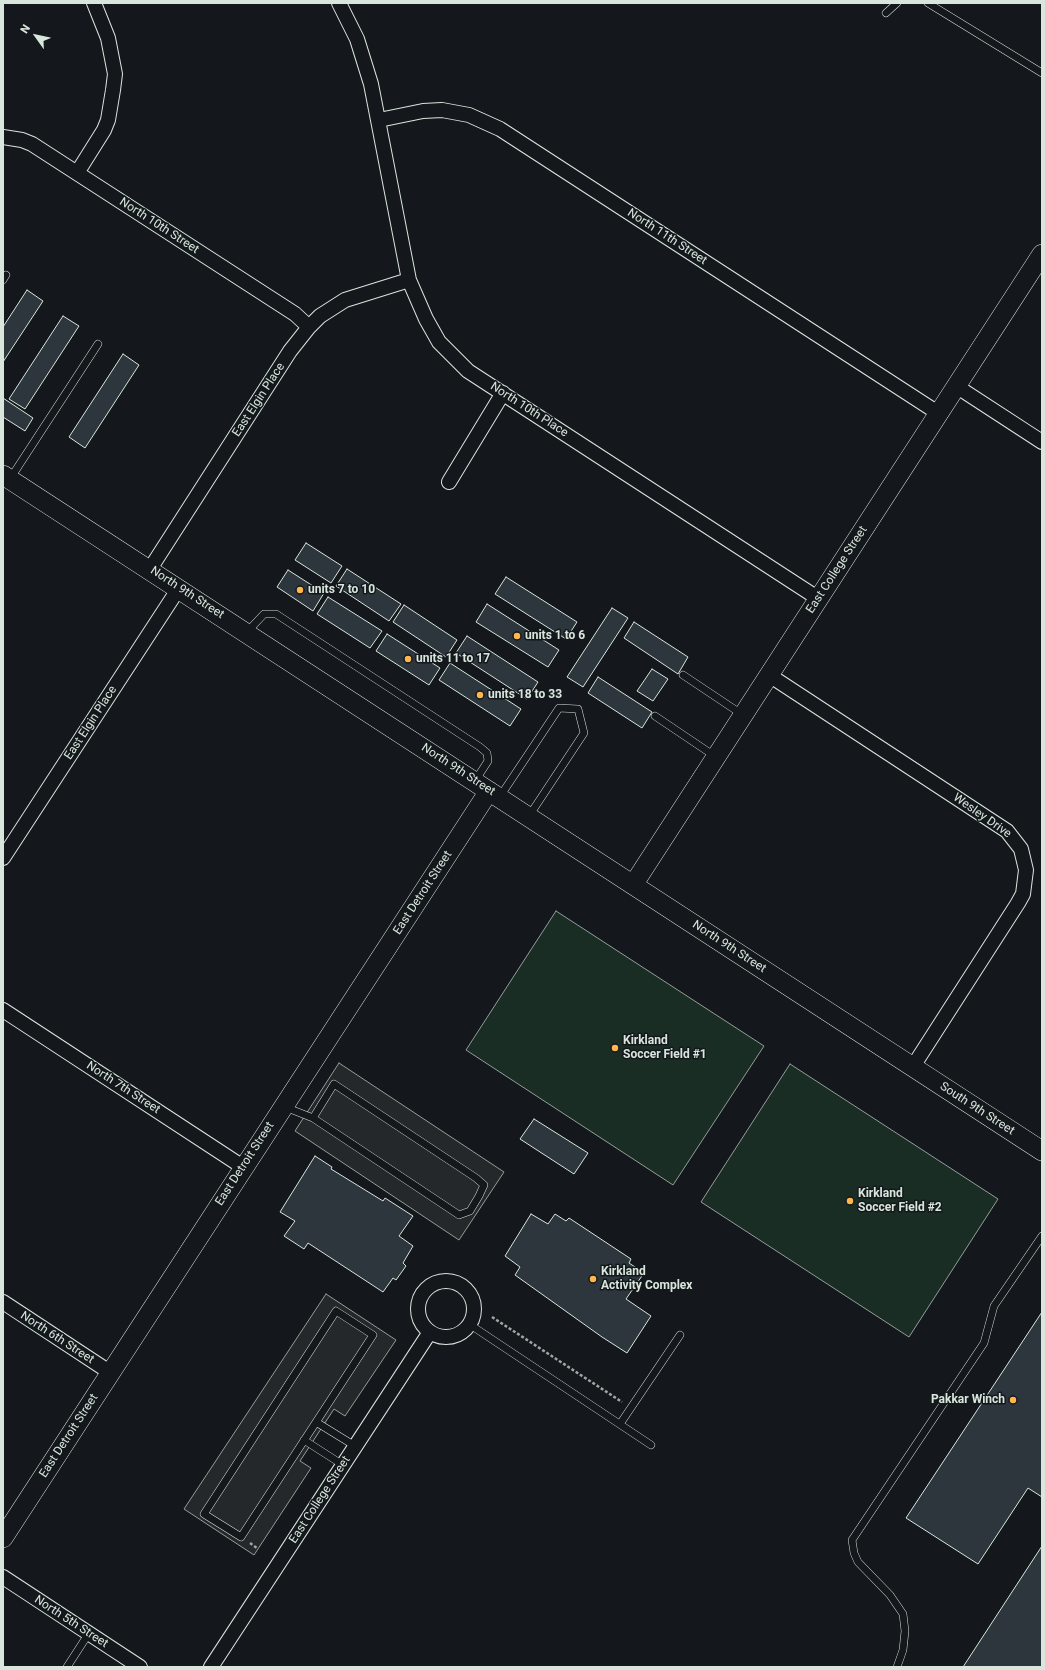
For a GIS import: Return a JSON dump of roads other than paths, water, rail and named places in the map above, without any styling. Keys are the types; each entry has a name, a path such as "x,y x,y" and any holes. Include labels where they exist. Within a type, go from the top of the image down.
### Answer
{"street":[{"path":"77,173 104,130 108,120 114,90 114,74 108,38 94,3"},
{"name":"North 10th Place","path":"339,3 364,56 379,120 409,280 426,319 439,342 468,371 819,599"},
{"name":"North 11th Street","path":"379,120 423,111 442,110 469,115 500,129 938,413"},
{"name":"North 10th Street","path":"3,137 22,140 32,144 295,314 309,327"},
{"name":"East College Street","path":"633,885 1042,254"},
{"name":"East Elgin Place","path":"150,569 290,351 309,327 320,316 345,300 409,280"},
{"path":"956,386 1042,442"},
{"path":"448,482 503,393"},
{"name":"North 9th Street","path":"6,477 247,632 912,1068"},
{"name":"East Elgin Place","path":"3,858 179,588"},
{"name":"Wesley Drive","path":"769,675 1006,831 1021,849 1026,870 1022,894 1018,903 912,1068"},
{"name":"East Detroit Street","path":"3,1538 488,790"},
{"name":"North 7th Street","path":"3,1010 243,1167"},
{"name":"South 9th Street","path":"912,1068 1042,1151"},
{"path":"443,1280 457,1283 469,1292 474,1309 469,1324 463,1332 455,1336 446,1337 430,1332 422,1325 418,1316 420,1297 426,1289 434,1283 443,1280"},
{"name":"North 6th Street","path":"3,1302 111,1373"},
{"name":"East College Street","path":"211,1667 430,1332"},
{"name":"North 5th Street","path":"3,1577 140,1667"}],"lane":[{"path":"886,12 897,3"},
{"path":"928,3 1042,73"},
{"path":"6,477 98,344"},
{"path":"247,632 264,614 276,614 480,747 487,753 488,790"},
{"path":"683,674 743,715"},
{"path":"488,790 559,708 578,709 584,733 528,816"},
{"path":"655,716 716,757"},
{"path":"283,1106 313,1118 459,1215 470,1211 484,1185 476,1178 334,1084 313,1118"},
{"path":"897,1667 903,1650 905,1631 902,1614 890,1595 858,1562 854,1553 852,1540 984,1343 994,1306 1042,1236"},
{"path":"336,1311 372,1335 304,1440 241,1537 204,1514 336,1311"},
{"path":"469,1324 651,1445"},
{"path":"620,1424 680,1335"},
{"path":"316,1422 355,1446"},
{"path":"304,1440 343,1465"},
{"path":"66,1667 89,1633"}],"place":[{"name":"units 7 to 10","path":"300,590"},
{"name":"units 1 to 6","path":"517,636"},
{"name":"units 11 to 17","path":"408,659"},
{"name":"units 18 to 33","path":"480,695"},
{"name":"Kirkland Soccer Field #1","path":"615,1048"},
{"name":"Kirkland Soccer Field #2","path":"850,1201"},
{"name":"Kirkland Activity Complex","path":"593,1279"},
{"name":"Pakkar Winch","path":"1013,1400"}]}
